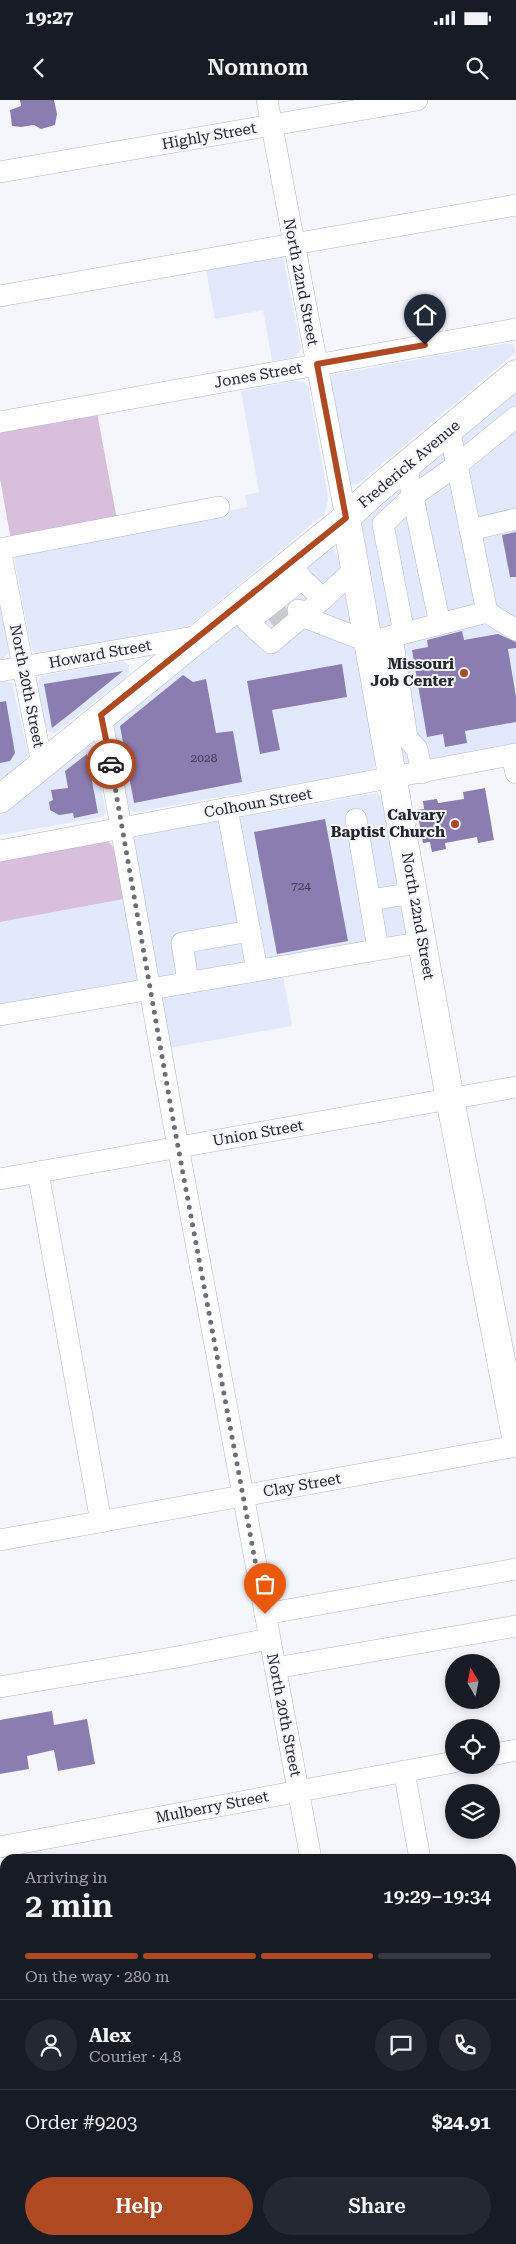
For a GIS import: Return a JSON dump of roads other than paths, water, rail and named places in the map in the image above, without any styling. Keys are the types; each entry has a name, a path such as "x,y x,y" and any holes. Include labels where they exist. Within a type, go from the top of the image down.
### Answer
{"main road":[{"name":"Frederick Avenue","path":"0,799 199,636 243,614 296,571 346,518 406,465 516,374"},
{"name":"North 22nd Street","path":"346,518 356,568 388,637 394,778 450,1099 516,1437"}],"street":[{"name":"North 22nd Street","path":"267,100 346,518"},
{"name":"Highly Street","path":"0,172 404,101"},
{"path":"0,296 516,205"},
{"name":"Jones Street","path":"0,422 516,329"},
{"path":"422,773 417,749 407,738 388,637 384,524 413,496 457,465 514,419 492,394"},
{"path":"449,430 487,612"},
{"path":"406,465 440,624"},
{"path":"0,549 219,507"},
{"path":"470,530 516,519"},
{"name":"North 20th Street","path":"0,549 42,764"},
{"path":"243,614 286,611 323,599 356,568"},
{"path":"296,571 323,599"},
{"path":"243,614 272,643 286,611 296,571"},
{"path":"286,611 388,637 487,612 516,630"},
{"name":"Howard Street","path":"0,671 199,636"},
{"name":"North 20th Street","path":"101,715 123,828 178,1147 310,1854"},
{"name":"Colhoun Street","path":"0,851 422,773 515,761"},
{"path":"227,808 257,970"},
{"path":"356,819 378,949"},
{"path":"370,900 414,893"},
{"path":"188,982 182,944 250,931"},
{"path":"0,1015 423,942"},
{"name":"Union Street","path":"0,1179 516,1087"},
{"path":"38,1172 101,1522"},
{"name":"Clay Street","path":"0,1540 516,1446"},
{"path":"265,1614 516,1569"},
{"path":"275,1668 516,1626"},
{"path":"0,1686 183,1656 269,1639"},
{"path":"500,1753 516,1750"},
{"name":"Mulberry Street","path":"0,1847 445,1764"},
{"path":"404,1771 419,1854"}],"tunnel":[{"path":"274,610 284,622"}],"place":[{"name":"Missouri Job Center","path":"464,673"},
{"name":"Calvary Baptist Church","path":"455,824"}]}
